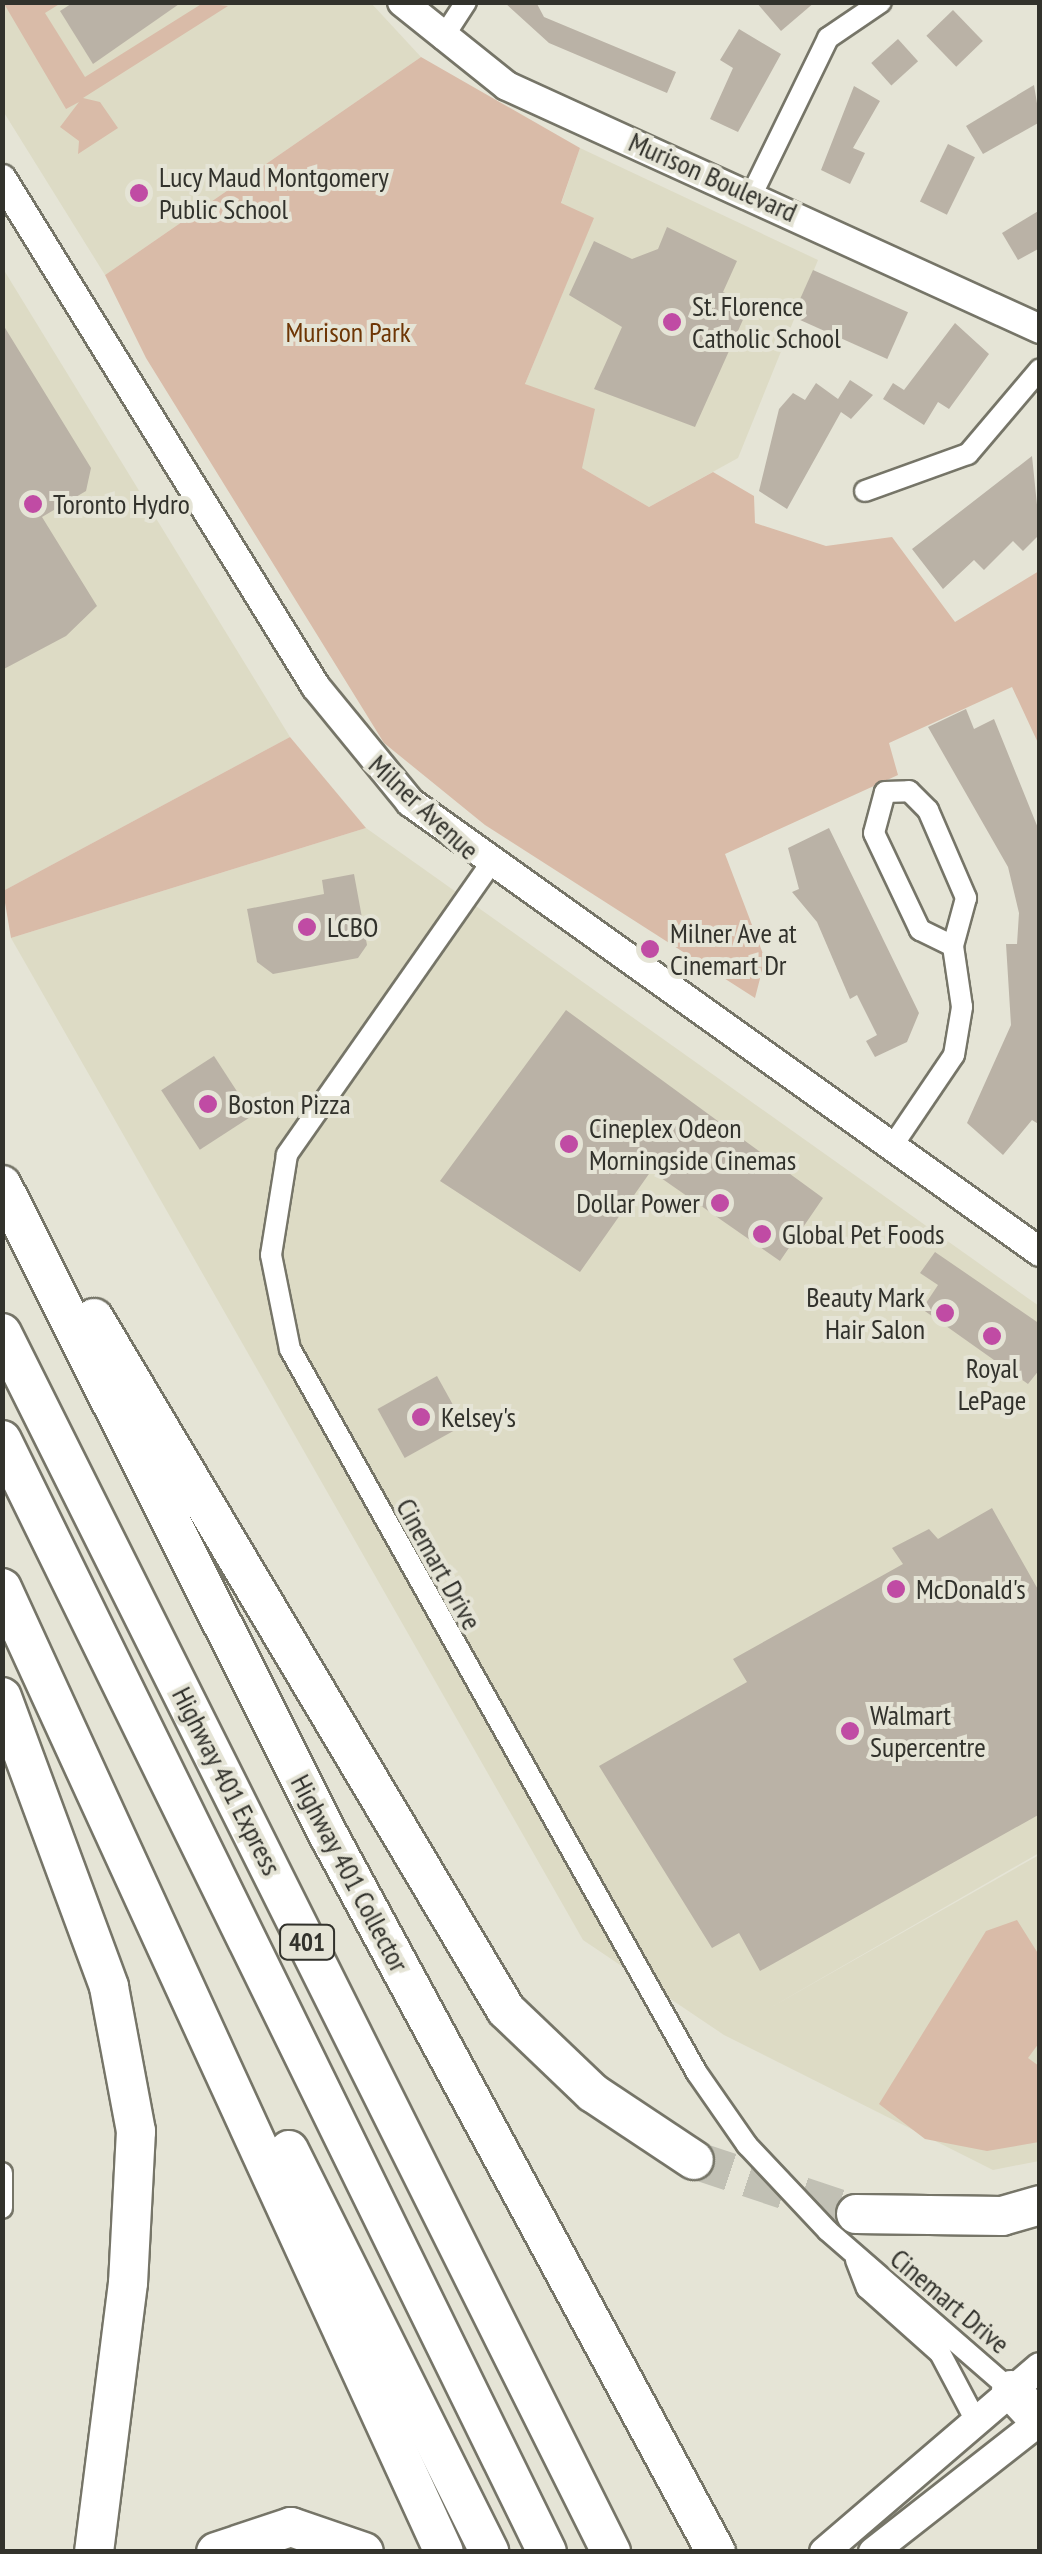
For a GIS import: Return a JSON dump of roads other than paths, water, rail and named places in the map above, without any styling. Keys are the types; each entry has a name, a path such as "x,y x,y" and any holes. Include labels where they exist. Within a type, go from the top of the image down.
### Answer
{"highway":[{"path":"2,1161 506,2010 593,2093 694,2160"},
{"name":"Highway 401 Collector","path":"2,1185 329,1836 716,2552"},
{"name":"Highway 401 Express","path":"2,1333 611,2552"},
{"name":"Highway 401 Express","path":"2,1440 546,2552"},
{"path":"2,1588 106,1804 444,2552"},
{"path":"2,1698 108,1987 136,2132 128,2283 94,2552"},
{"path":"106,1804 138,1838 489,2552"},
{"path":"856,2214 1002,2216 1040,2205"},
{"path":"1025,2378 1040,2421"},
{"path":"216,2552 290,2527 364,2552"}],"main road":[{"name":"Murison Boulevard","path":"402,2 442,38 507,86 752,194 1040,329"},
{"name":"Milner Avenue","path":"2,179 348,735 489,866 1040,1252"},
{"path":"824,2552 1025,2378"},
{"path":"873,2552 1040,2421"}],"street":[{"path":"442,38 466,2"},
{"path":"752,194 828,38 881,2"},
{"path":"866,490 968,454 1040,368"},
{"path":"891,1148 954,1055 962,1007 952,946 966,898 928,810 909,792 885,792 874,833 920,930 952,946"},
{"name":"Cinemart Drive","path":"489,866 287,1154 271,1255 277,1308 310,1387 697,2073 768,2170 853,2254 1025,2378"},
{"path":"2,2173 2,2208"},
{"name":"Cinemart Drive","path":"853,2254 868,2288 940,2352 976,2421"}],"tunnel":[{"path":"694,2160 856,2214"}],"place":[{"name":"Lucy Maud Montgomery Public School","path":"139,193"},
{"name":"St. Florence Catholic School","path":"672,322"},
{"name":"Toronto Hydro","path":"33,504"},
{"name":"LCBO","path":"307,927"},
{"name":"Milner Ave at Cinemart Dr","path":"650,949"},
{"name":"Boston Pizza","path":"208,1104"},
{"name":"Cineplex Odeon Morningside Cinemas","path":"569,1144"},
{"name":"Dollar Power","path":"720,1203"},
{"name":"Global Pet Foods","path":"762,1234"},
{"name":"Beauty Mark Hair Salon","path":"945,1313"},
{"name":"Royal LePage","path":"992,1336"},
{"name":"Kelsey's","path":"421,1417"},
{"name":"McDonald's","path":"896,1589"},
{"name":"Walmart Supercentre","path":"850,1731"}],"park label":[{"name":"Murison Park","path":"348,332"}]}
